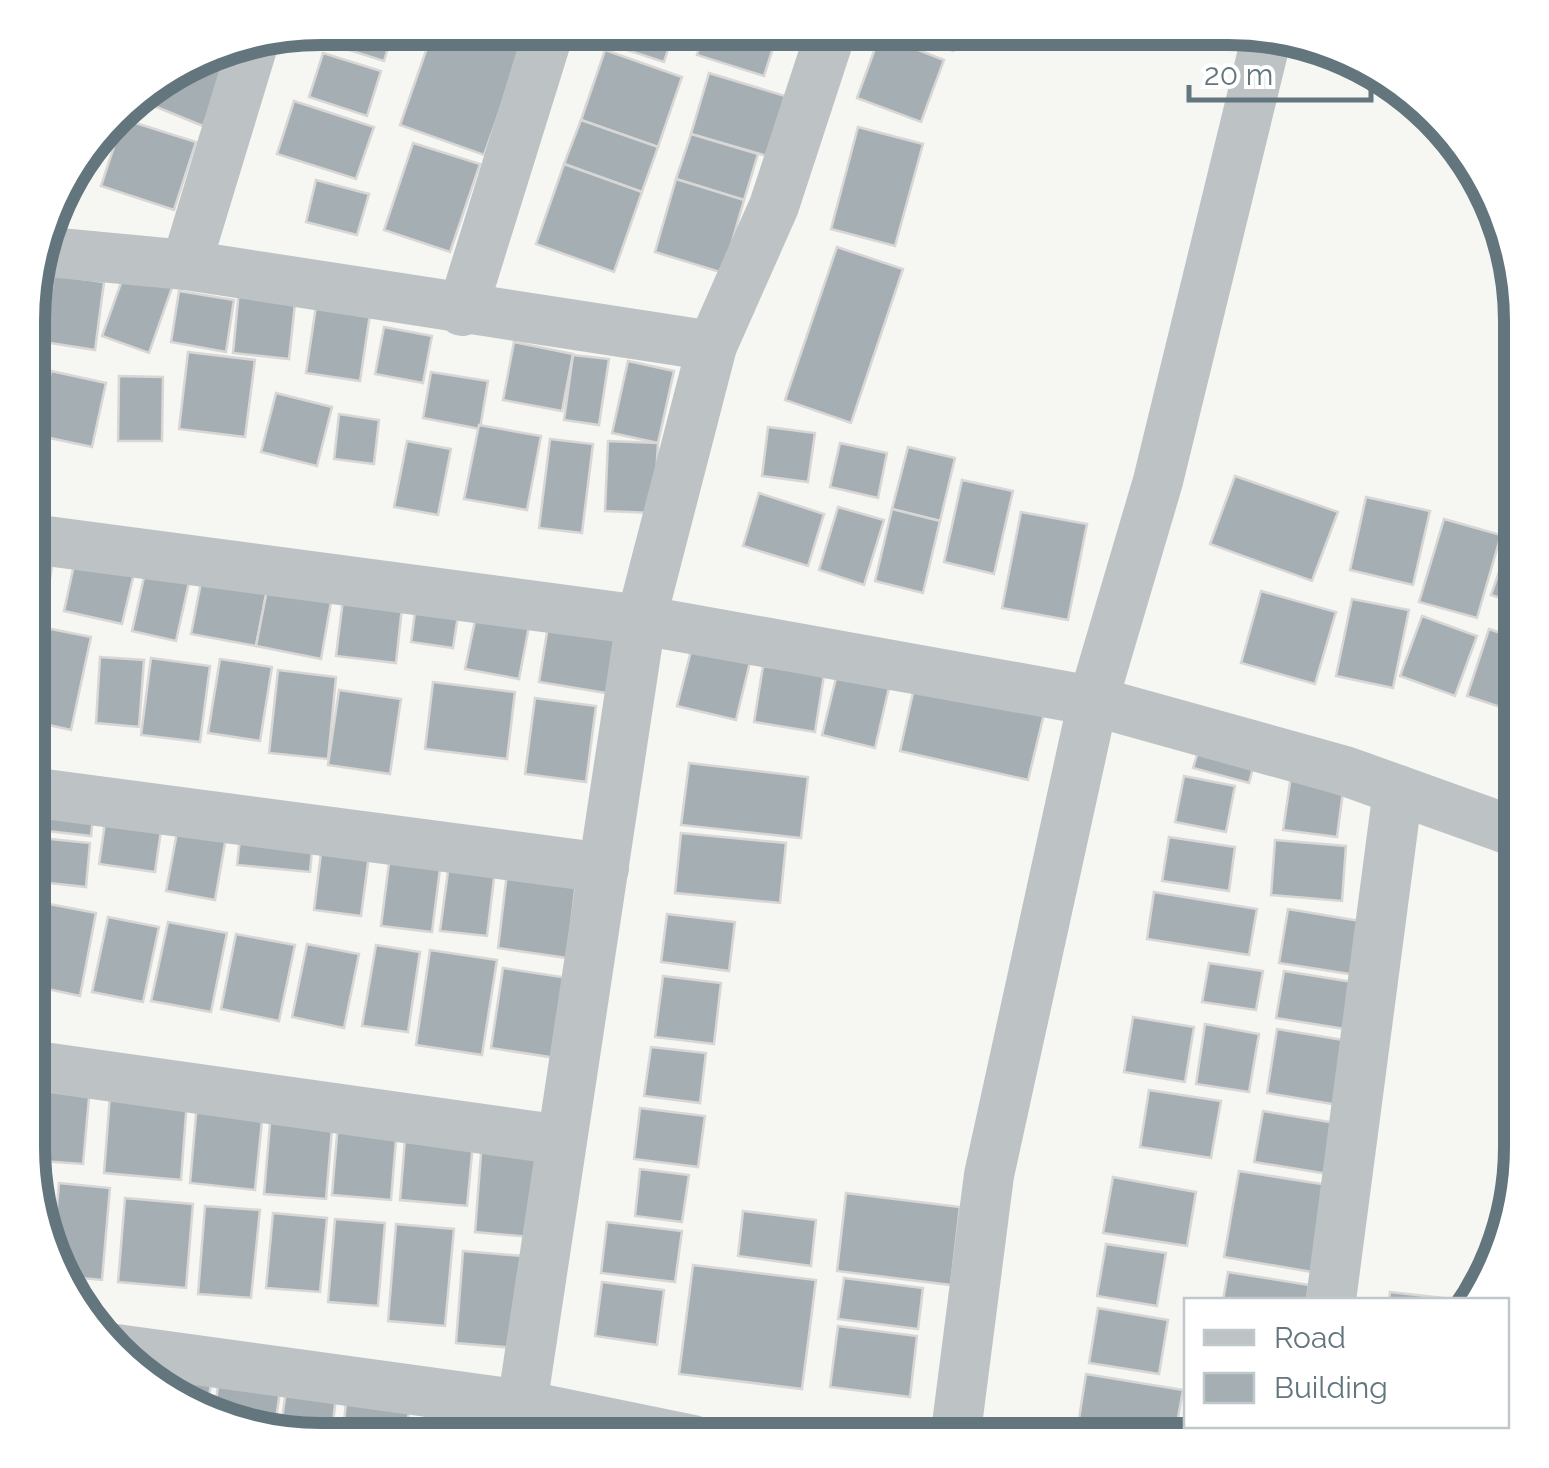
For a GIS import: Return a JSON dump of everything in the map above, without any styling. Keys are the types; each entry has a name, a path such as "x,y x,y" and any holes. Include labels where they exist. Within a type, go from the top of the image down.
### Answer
{"street":[{"path":"462,311 544,46"},
{"path":"522,1405 641,620 712,346 774,206 826,46"},
{"path":"957,1422 989,1175 1093,701 1158,481 1264,48"},
{"path":"186,266 250,55"},
{"path":"53,252 186,266 712,346"},
{"path":"45,541 641,620 1093,701 1398,790 1504,828"},
{"path":"1331,1298 1398,790"},
{"path":"46,794 604,868"},
{"path":"46,1067 562,1140"},
{"path":"136,1352 522,1405 608,1423"}],"building":[{"path":"336,46 389,46 384,61"},
{"path":"428,46 523,46 484,155 400,125"},
{"path":"615,46 669,46 664,62"},
{"path":"700,46 774,46 764,76 697,55"},
{"path":"876,46 908,46 944,60 921,122 857,98"},
{"path":"605,50 682,77 658,147 581,120"},
{"path":"323,53 381,71 367,116 309,97"},
{"path":"221,64 227,66 203,126 150,104 183,82"},
{"path":"709,73 785,96 767,156 691,134"},
{"path":"294,101 374,127 356,179 277,154"},
{"path":"581,120 658,147 642,192 564,164"},
{"path":"131,121 196,142 174,210 101,186 118,135"},
{"path":"858,127 923,144 895,246 831,229"},
{"path":"691,134 758,154 744,200 676,179"},
{"path":"413,143 480,164 450,252 384,230"},
{"path":"564,164 642,192 614,272 536,244"},
{"path":"676,179 744,200 723,273 655,252"},
{"path":"316,180 369,194 357,235 306,222"},
{"path":"837,247 903,269 851,423 785,400"},
{"path":"126,269 173,285 149,353 102,336"},
{"path":"54,275 104,282 95,350 45,342"},
{"path":"239,290 296,295 289,359 233,353"},
{"path":"179,291 234,300 226,352 171,342"},
{"path":"318,293 372,301 360,381 306,373"},
{"path":"384,327 432,336 423,383 375,374"},
{"path":"514,342 573,354 562,411 503,400"},
{"path":"188,352 255,360 245,437 179,429"},
{"path":"573,355 609,359 599,425 564,420"},
{"path":"628,361 674,371 658,443 612,433"},
{"path":"51,371 106,383 92,447 45,437 45,396"},
{"path":"431,372 488,381 480,429 423,418"},
{"path":"119,376 163,377 162,441 118,441"},
{"path":"276,393 332,407 317,466 261,452"},
{"path":"339,414 379,420 374,464 334,459"},
{"path":"479,425 541,436 527,510 464,499"},
{"path":"768,427 815,433 808,482 762,476"},
{"path":"550,439 593,444 582,533 539,528"},
{"path":"407,441 451,449 438,515 394,507"},
{"path":"608,441 658,443 654,513 605,511"},
{"path":"840,443 887,453 878,498 830,487"},
{"path":"908,447 955,458 940,521 892,509"},
{"path":"1235,476 1338,512 1312,581 1210,544"},
{"path":"962,480 1013,491 994,574 944,562"},
{"path":"759,493 824,514 808,566 743,546"},
{"path":"1366,497 1430,511 1413,585 1350,570"},
{"path":"838,507 884,520 864,585 819,570"},
{"path":"892,509 940,521 923,593 875,581"},
{"path":"1021,512 1087,524 1068,620 1002,608"},
{"path":"1444,519 1501,535 1477,618 1419,602"},
{"path":"77,551 136,565 122,624 64,611"},
{"path":"45,553 54,554 45,603"},
{"path":"1503,559 1503,599 1491,595"},
{"path":"146,568 190,578 176,641 132,631"},
{"path":"203,572 268,584 256,646 191,634"},
{"path":"269,580 333,591 321,659 256,646"},
{"path":"344,591 403,598 396,663 336,656"},
{"path":"1261,591 1336,612 1315,684 1241,663"},
{"path":"417,597 460,603 453,648 411,642"},
{"path":"1352,599 1409,610 1393,688 1336,676"},
{"path":"477,611 530,621 519,679 465,669"},
{"path":"1422,616 1477,636 1455,696 1400,676"},
{"path":"549,620 622,632 612,694 539,682"},
{"path":"45,628 91,637 71,730 45,724"},
{"path":"1489,629 1503,634 1503,708 1467,696"},
{"path":"692,647 750,662 736,720 677,706"},
{"path":"100,657 144,660 139,727 96,723"},
{"path":"151,658 210,666 200,742 141,735"},
{"path":"220,659 272,667 260,741 208,733"},
{"path":"763,666 824,675 815,732 754,722"},
{"path":"839,666 891,679 875,748 822,735"},
{"path":"278,670 336,677 328,759 269,753"},
{"path":"433,682 515,692 507,759 425,749"},
{"path":"915,684 1044,714 1028,780 900,751"},
{"path":"339,690 401,699 390,774 328,765"},
{"path":"535,698 596,706 586,782 525,774"},
{"path":"1203,735 1258,750 1249,783 1193,768"},
{"path":"689,763 808,777 801,838 681,825"},
{"path":"1184,776 1235,786 1226,832 1175,822"},
{"path":"1291,776 1344,784 1337,837 1283,830"},
{"path":"46,803 94,809 91,836 46,831"},
{"path":"106,816 162,824 155,872 99,864"},
{"path":"179,822 227,832 215,900 166,891"},
{"path":"242,822 314,830 310,872 237,865"},
{"path":"681,833 786,843 780,903 675,893"},
{"path":"323,836 371,841 361,916 314,910"},
{"path":"1169,837 1235,847 1229,891 1162,881"},
{"path":"46,838 90,843 86,887 46,883"},
{"path":"1275,840 1346,846 1342,901 1271,895"},
{"path":"390,855 441,861 432,932 381,926"},
{"path":"449,864 495,870 487,936 440,931"},
{"path":"507,873 576,883 567,958 498,948"},
{"path":"1154,892 1257,909 1249,955 1147,939"},
{"path":"46,903 96,913 80,996 46,989"},
{"path":"1288,909 1378,924 1369,977 1279,963"},
{"path":"667,914 735,922 729,971 661,962"},
{"path":"108,917 159,927 143,1002 92,992"},
{"path":"168,922 227,933 211,1012 151,1001"},
{"path":"236,934 295,945 279,1021 221,1009"},
{"path":"307,944 359,954 344,1028 292,1017"},
{"path":"376,945 420,952 408,1032 362,1026"},
{"path":"430,950 497,960 482,1055 416,1045"},
{"path":"1209,963 1263,971 1256,1010 1202,1002"},
{"path":"503,968 568,978 556,1058 491,1048"},
{"path":"1284,971 1359,983 1351,1030 1276,1018"},
{"path":"663,976 721,983 714,1044 655,1037"},
{"path":"1133,1017 1194,1027 1185,1082 1124,1072"},
{"path":"1205,1024 1259,1034 1249,1092 1196,1084"},
{"path":"1277,1029 1361,1043 1350,1107 1267,1093"},
{"path":"651,1047 706,1053 700,1103 644,1096"},
{"path":"46,1083 90,1087 83,1164 46,1161"},
{"path":"1149,1090 1221,1101 1211,1158 1140,1147"},
{"path":"110,1095 187,1101 181,1180 104,1173"},
{"path":"197,1104 263,1111 255,1190 190,1183"},
{"path":"640,1108 705,1116 698,1167 634,1159"},
{"path":"1263,1111 1342,1124 1334,1175 1254,1162"},
{"path":"271,1112 333,1117 326,1199 264,1194"},
{"path":"338,1123 397,1128 391,1200 332,1195"},
{"path":"406,1127 474,1133 467,1206 400,1200"},
{"path":"482,1140 549,1146 542,1238 475,1232"},
{"path":"640,1169 689,1175 682,1222 635,1216"},
{"path":"1239,1171 1328,1185 1312,1272 1224,1257"},
{"path":"1113,1177 1196,1192 1187,1246 1103,1233"},
{"path":"59,1183 110,1188 102,1280 78,1278 55,1223"},
{"path":"846,1193 960,1207 951,1285 837,1271"},
{"path":"125,1198 193,1204 186,1288 118,1282"},
{"path":"205,1206 260,1210 251,1298 198,1294"},
{"path":"743,1211 816,1220 811,1266 738,1256"},
{"path":"273,1213 327,1218 320,1292 266,1288"},
{"path":"335,1219 385,1223 378,1306 328,1302"},
{"path":"607,1222 682,1231 675,1282 601,1273"},
{"path":"396,1224 454,1229 445,1326 388,1321"},
{"path":"1106,1244 1166,1253 1157,1306 1097,1296"},
{"path":"463,1251 534,1257 526,1349 456,1343"},
{"path":"693,1265 816,1280 802,1389 679,1374"},
{"path":"1228,1272 1309,1285 1307,1298 1223,1298"},
{"path":"844,1278 923,1288 918,1329 838,1319"},
{"path":"602,1282 664,1290 657,1345 595,1336"},
{"path":"1390,1292 1443,1298 1389,1298"},
{"path":"1098,1308 1168,1320 1159,1374 1089,1363"},
{"path":"838,1326 917,1336 910,1397 830,1387"},
{"path":"162,1373 212,1375 209,1399"},
{"path":"1086,1374 1183,1390 1177,1422 1078,1422"},
{"path":"219,1378 281,1385 276,1419 216,1402"},
{"path":"286,1390 336,1397 333,1423 282,1420"},
{"path":"426,1402 485,1410 483,1423 423,1423"},
{"path":"346,1403 409,1411 407,1423 344,1423"}]}
